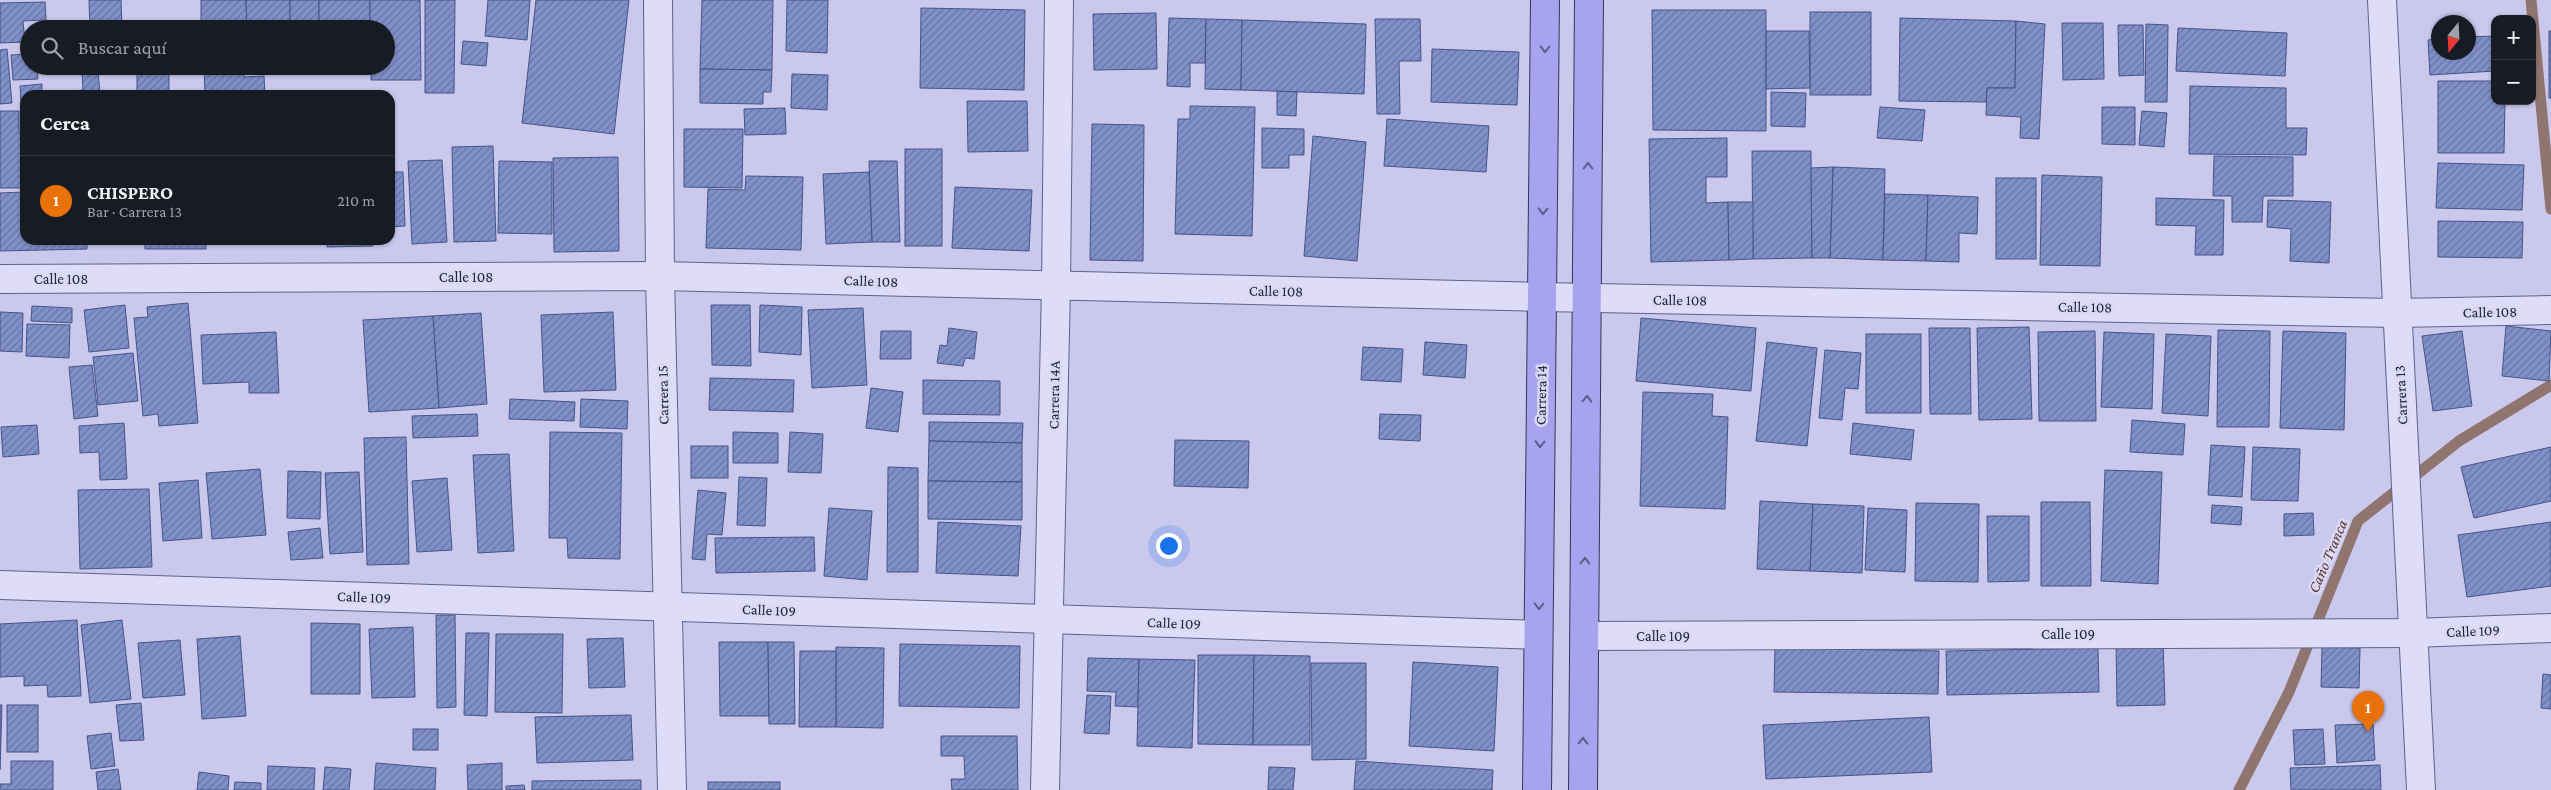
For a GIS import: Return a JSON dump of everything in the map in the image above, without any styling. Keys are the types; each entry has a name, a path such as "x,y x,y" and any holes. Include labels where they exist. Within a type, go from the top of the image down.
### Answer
{"main road":[{"name":"Carrera 14","path":"1536,790 1545,0"},
{"path":"1583,790 1589,0"}],"street":[{"name":"Carrera 15","path":"658,0 660,276 672,790"},
{"name":"Carrera 14A","path":"1045,790 1056,286 1059,0"},
{"name":"Carrera 13","path":"2382,0 2421,790"},
{"name":"Calle 108","path":"0,280 660,276 1588,298 2397,313 2551,310"},
{"name":"Calle 109","path":"0,585 1538,634"},
{"name":"Calle 109","path":"1584,636 2340,633 2551,628"}],"building":[{"path":"89,0 121,0 122,20 90,20"},
{"path":"201,0 246,0 247,20 201,20"},
{"path":"246,0 290,0 290,20 247,20"},
{"path":"290,0 319,0 319,20 290,20"},
{"path":"319,0 370,0 370,20 319,20"},
{"path":"370,0 420,0 421,80 371,80 371,75 395,75 395,20 370,20"},
{"path":"425,0 455,0 454,93 425,93"},
{"path":"488,0 530,0 527,40 485,36"},
{"path":"536,0 629,0 614,134 522,123"},
{"path":"702,0 773,0 772,70 700,69"},
{"path":"787,0 828,0 827,53 786,51"},
{"path":"45,2 46,20 20,20 20,42 0,43 0,3"},
{"path":"921,8 1025,10 1024,90 920,88"},
{"path":"1652,10 1766,10 1766,131 1653,130"},
{"path":"1810,12 1871,12 1871,95 1810,95"},
{"path":"1156,13 1157,69 1094,70 1093,14"},
{"path":"1169,18 1206,19 1205,63 1190,63 1190,87 1167,86"},
{"path":"1900,18 2016,21 2015,88 1987,88 1986,102 1899,101"},
{"path":"1206,19 1242,20 1241,90 1205,89"},
{"path":"1375,19 1420,19 1421,61 1399,61 1400,114 1377,114"},
{"path":"1242,20 1366,24 1364,94 1241,90"},
{"path":"2016,21 2045,24 2039,139 2020,138 2021,117 1986,115 1987,88 2015,88"},
{"path":"2062,23 2103,23 2104,79 2063,80"},
{"path":"2146,24 2168,25 2167,102 2145,102"},
{"path":"2118,25 2143,25 2144,75 2119,76"},
{"path":"2178,28 2287,33 2285,76 2176,71"},
{"path":"1766,31 1809,31 1810,88 1766,89"},
{"path":"2549,31 2551,31 2551,98 2549,98"},
{"path":"2491,36 2491,71 2430,75 2428,40 2431,40 2431,60 2476,60 2476,37"},
{"path":"463,41 488,43 486,66 461,64"},
{"path":"7,49 12,103 0,104 0,50"},
{"path":"1432,49 1519,52 1517,105 1431,102"},
{"path":"20,54 20,75 38,75 38,79 13,80 11,55"},
{"path":"700,69 772,70 771,92 763,92 763,104 700,103"},
{"path":"792,74 828,75 827,110 791,108"},
{"path":"82,75 98,75 100,90 83,90"},
{"path":"137,75 169,75 169,90 137,90"},
{"path":"204,75 264,76 265,90 205,90"},
{"path":"2438,81 2491,81 2491,105 2505,105 2504,153 2438,153"},
{"path":"42,84 42,90 20,90 20,86"},
{"path":"2190,86 2286,88 2286,128 2307,128 2306,155 2189,154"},
{"path":"1277,91 1297,92 1296,116 1277,115"},
{"path":"1771,92 1806,93 1805,127 1771,126"},
{"path":"967,101 1027,101 1028,151 968,152"},
{"path":"1190,106 1255,107 1252,236 1175,234 1178,119 1190,119"},
{"path":"1880,107 1925,110 1922,141 1877,138"},
{"path":"2102,107 2135,107 2135,145 2102,144"},
{"path":"785,108 786,134 745,135 744,109"},
{"path":"0,111 19,111 20,188 0,188"},
{"path":"2142,111 2167,113 2164,147 2139,145"},
{"path":"1387,119 1489,126 1486,172 1384,166"},
{"path":"1092,124 1144,125 1143,261 1090,260"},
{"path":"1262,128 1304,129 1304,155 1289,155 1289,168 1262,168"},
{"path":"684,129 743,129 742,188 684,187"},
{"path":"1313,136 1366,142 1357,261 1304,256"},
{"path":"1727,138 1727,177 1706,177 1706,203 1728,202 1729,260 1651,262 1649,139"},
{"path":"493,146 496,241 454,242 452,147"},
{"path":"905,149 942,149 942,246 905,246"},
{"path":"1752,151 1811,151 1812,258 1753,259"},
{"path":"2214,156 2293,157 2293,196 2263,196 2262,222 2232,222 2232,196 2213,196"},
{"path":"618,157 619,251 554,252 553,158"},
{"path":"442,160 447,242 412,244 408,161"},
{"path":"499,161 552,162 552,234 498,233"},
{"path":"869,161 897,161 900,242 872,242"},
{"path":"2438,163 2524,165 2522,210 2436,208"},
{"path":"1833,167 1885,169 1883,260 1830,258"},
{"path":"1833,167 1830,258 1812,258 1811,168"},
{"path":"395,172 403,172 405,226 395,227"},
{"path":"869,172 872,242 826,244 823,174"},
{"path":"2042,175 2102,177 2100,266 2040,265"},
{"path":"746,176 803,177 801,250 706,248 708,189 745,190"},
{"path":"1996,178 2036,178 2036,259 1996,259"},
{"path":"955,187 1032,190 1029,251 952,248"},
{"path":"20,192 20,245 87,245 87,249 0,251 0,193"},
{"path":"1885,194 1928,195 1926,261 1883,260"},
{"path":"1928,195 1978,197 1977,234 1959,233 1959,262 1926,261"},
{"path":"2156,198 2224,200 2223,255 2195,255 2196,226 2156,225"},
{"path":"2268,200 2331,202 2329,263 2290,261 2291,229 2267,227"},
{"path":"1728,202 1753,202 1753,259 1729,260"},
{"path":"2438,221 2523,222 2522,258 2438,257"},
{"path":"145,245 206,245 206,249 145,249"},
{"path":"327,245 373,245 373,246 327,247"},
{"path":"188,303 198,423 159,426 158,414 143,416 134,318 148,317 147,307"},
{"path":"125,305 129,348 89,352 84,310"},
{"path":"711,305 750,305 751,366 712,365"},
{"path":"760,305 802,307 801,355 759,352"},
{"path":"32,306 72,308 72,323 31,321"},
{"path":"863,308 867,385 812,388 808,310"},
{"path":"0,312 23,313 22,352 0,351"},
{"path":"613,312 616,390 544,392 541,315"},
{"path":"481,313 487,404 439,408 433,316"},
{"path":"433,316 439,408 369,412 363,320"},
{"path":"1641,318 1756,328 1751,391 1636,381"},
{"path":"27,324 70,325 69,358 26,356"},
{"path":"2506,326 2551,331 2549,381 2502,376"},
{"path":"2029,327 2032,419 1979,420 1977,328"},
{"path":"949,328 977,332 974,359 965,358 963,366 937,363 940,345 947,346"},
{"path":"1929,328 1970,328 1971,414 1930,414"},
{"path":"2218,330 2270,331 2269,427 2217,427"},
{"path":"881,331 911,331 911,359 880,359"},
{"path":"2095,331 2096,421 2039,421 2038,332"},
{"path":"2283,331 2346,333 2344,430 2280,428"},
{"path":"2462,331 2472,406 2433,411 2422,336"},
{"path":"276,332 279,393 249,393 249,382 203,384 201,335"},
{"path":"2104,332 2154,334 2152,409 2101,407"},
{"path":"1866,334 1921,334 1921,413 1866,413"},
{"path":"2166,334 2211,336 2208,416 2162,413"},
{"path":"1425,342 1467,345 1465,378 1423,375"},
{"path":"1767,342 1817,348 1807,446 1756,441"},
{"path":"1363,347 1403,349 1401,382 1361,380"},
{"path":"1825,350 1861,353 1858,389 1845,388 1842,420 1819,418"},
{"path":"133,353 138,401 98,405 93,357"},
{"path":"92,365 98,416 74,419 69,367"},
{"path":"710,378 794,380 793,412 709,410"},
{"path":"923,380 1000,381 1000,415 923,414"},
{"path":"871,388 903,392 898,432 866,428"},
{"path":"1643,392 1713,394 1712,416 1728,417 1725,509 1640,506"},
{"path":"510,399 575,402 574,421 509,419"},
{"path":"581,399 628,401 627,429 580,427"},
{"path":"477,414 478,436 413,438 412,416"},
{"path":"1380,414 1421,415 1420,441 1379,439"},
{"path":"2132,420 2185,424 2183,455 2130,452"},
{"path":"929,422 1023,423 1022,443 929,441"},
{"path":"124,423 127,479 100,480 99,452 80,453 79,426"},
{"path":"1853,423 1914,430 1911,460 1850,454"},
{"path":"37,425 39,454 3,457 1,427"},
{"path":"550,432 622,433 620,559 568,558 567,538 549,538"},
{"path":"733,432 778,433 778,463 733,463"},
{"path":"790,432 823,434 821,473 788,472"},
{"path":"406,437 409,564 367,565 364,438"},
{"path":"1175,440 1249,441 1248,488 1174,486"},
{"path":"929,441 1022,443 1022,482 928,481"},
{"path":"2211,445 2245,447 2242,497 2208,495"},
{"path":"691,446 728,446 728,478 691,478"},
{"path":"2253,447 2300,449 2298,501 2251,500"},
{"path":"2551,447 2551,501 2474,518 2461,467"},
{"path":"509,454 514,551 478,553 473,455"},
{"path":"888,467 918,468 918,572 887,572"},
{"path":"260,469 266,535 212,539 206,473"},
{"path":"2105,470 2162,472 2158,584 2101,581"},
{"path":"288,471 321,472 320,519 287,518"},
{"path":"359,472 363,552 330,554 325,473"},
{"path":"739,477 767,478 765,526 737,525"},
{"path":"447,478 452,550 417,552 412,481"},
{"path":"198,480 202,538 163,541 159,483"},
{"path":"928,481 1022,482 1022,520 928,519"},
{"path":"149,489 152,567 80,569 78,490"},
{"path":"698,490 726,493 722,535 707,534 705,560 692,559"},
{"path":"1760,501 1813,504 1810,571 1757,569"},
{"path":"2041,502 2090,502 2091,586 2041,586"},
{"path":"1916,503 1979,504 1978,582 1915,581"},
{"path":"1813,504 1864,506 1862,573 1810,571"},
{"path":"2212,505 2242,507 2241,525 2211,523"},
{"path":"829,508 872,511 867,580 824,576"},
{"path":"1868,508 1907,510 1905,572 1865,570"},
{"path":"2313,513 2314,535 2284,536 2284,514"},
{"path":"1987,516 2029,516 2029,581 1988,582"},
{"path":"938,522 1021,526 1018,576 936,573"},
{"path":"2551,522 2551,586 2467,597 2458,535"},
{"path":"320,528 323,558 291,560 288,532"},
{"path":"814,537 815,571 716,573 715,538"},
{"path":"436,615 455,615 456,707 437,708"},
{"path":"77,620 81,696 48,697 47,685 24,686 24,676 0,677 0,624"},
{"path":"122,620 131,699 90,703 81,625"},
{"path":"311,623 360,624 360,694 311,694"},
{"path":"413,627 415,697 372,698 369,629"},
{"path":"466,633 489,633 487,716 464,715"},
{"path":"496,634 563,634 562,713 495,712"},
{"path":"240,636 246,716 202,719 197,639"},
{"path":"623,638 625,687 589,688 587,639"},
{"path":"180,640 185,695 143,698 138,643"},
{"path":"2163,641 2165,705 2117,706 2116,642"},
{"path":"719,642 768,642 769,716 720,716"},
{"path":"768,642 794,642 795,724 769,724"},
{"path":"900,644 1020,646 1019,708 899,706"},
{"path":"836,647 884,648 883,728 836,727"},
{"path":"2322,647 2360,648 2359,688 2321,687"},
{"path":"1775,648 1939,651 1938,694 1774,692"},
{"path":"2098,648 2099,692 1947,695 1946,651"},
{"path":"800,651 836,651 836,727 799,727"},
{"path":"1198,655 1254,655 1253,745 1198,744"},
{"path":"1254,655 1310,656 1310,745 1253,745"},
{"path":"1088,658 1139,659 1138,707 1115,706 1116,692 1087,691"},
{"path":"1139,659 1195,660 1192,748 1137,746"},
{"path":"1413,662 1498,667 1494,751 1409,746"},
{"path":"1311,663 1366,663 1366,759 1312,760"},
{"path":"2543,674 2551,675 2551,709 2541,708"},
{"path":"1087,695 1111,696 1109,734 1084,733"},
{"path":"141,703 144,740 120,741 116,705"},
{"path":"0,705 2,705 0,770"},
{"path":"7,705 38,705 38,752 7,752"},
{"path":"631,715 633,760 537,763 535,717"},
{"path":"1929,717 1932,772 1766,779 1763,725"},
{"path":"2373,724 2375,760 2337,763 2335,725"},
{"path":"413,729 438,729 438,750 413,750"},
{"path":"2323,729 2325,764 2295,765 2293,730"},
{"path":"111,733 115,766 91,769 87,736"},
{"path":"941,736 1017,736 1018,790 952,790 951,779 965,779 964,756 941,756"},
{"path":"11,761 53,761 53,790 0,790 0,784 11,784"},
{"path":"1356,761 1493,770 1492,790 1354,790"},
{"path":"376,763 436,768 435,790 374,790"},
{"path":"502,763 502,790 468,790 467,765"},
{"path":"2380,765 2381,790 2291,790 2290,768"},
{"path":"268,766 315,768 314,790 267,790"},
{"path":"325,767 351,769 349,790 323,790"},
{"path":"1269,767 1295,768 1293,790 1268,790"},
{"path":"118,769 121,790 98,790 96,772"},
{"path":"199,772 229,776 228,790 197,790"},
{"path":"641,780 641,790 532,790 532,781"},
{"path":"235,782 261,783 261,790 234,790"},
{"path":"708,782 780,782 780,790 708,790"},
{"path":"524,785 525,790 506,790 506,786"}],"waterway":[{"name":"Caño Tranca","path":"2531,0 2551,209"},
{"name":"Caño Tranca","path":"2239,790 2289,692 2358,521 2459,441 2551,385"}],"place":[{"name":"CHISPERO","path":"2368,732"}]}
